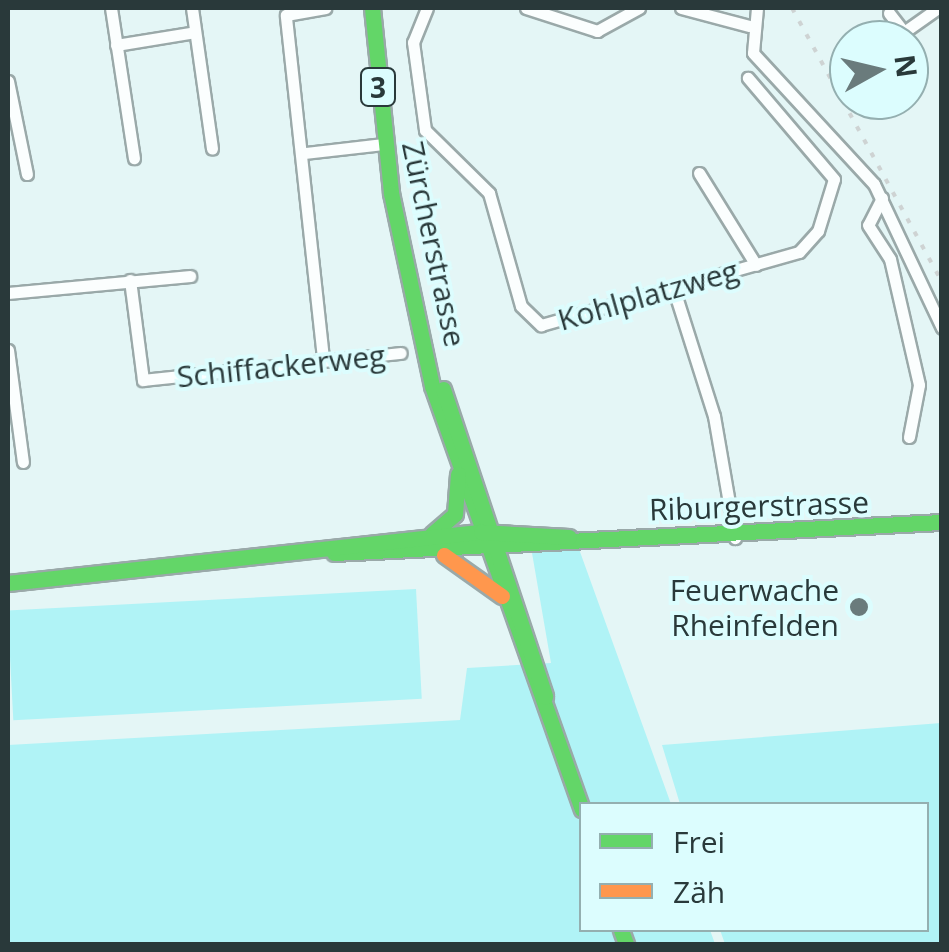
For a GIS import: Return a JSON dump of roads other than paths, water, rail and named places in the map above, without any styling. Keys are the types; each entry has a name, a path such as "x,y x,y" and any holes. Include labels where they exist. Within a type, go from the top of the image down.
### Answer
{"main road":[{"name":"Zürcherstrasse","path":"372,8 384,144 432,372 458,474 490,539 502,596 579,802"},
{"name":"Zürcherstrasse","path":"432,372 546,711"},
{"path":"428,537 455,514 458,474"},
{"name":"Riburgerstrasse","path":"8,582 334,553 428,537 735,538 942,522"},
{"name":"Riburgerstrasse","path":"334,553 440,553 490,539"},
{"path":"440,553 472,566 502,596"}],"street":[{"path":"112,8 134,158"},
{"path":"192,8 212,149"},
{"path":"323,358 305,153 286,15 325,8"},
{"name":"Kohlplatzweg","path":"427,8 413,42 425,130 490,193 520,306 541,325 799,252 835,192 748,78"},
{"path":"526,8 598,31 640,8"},
{"path":"681,8 749,26"},
{"path":"757,8 749,26 760,62 882,198 942,328"},
{"path":"889,13 904,32 938,8"},
{"path":"116,45 195,32"},
{"path":"8,81 26,174"},
{"path":"305,153 384,144"},
{"name":"Kohlplatzweg","path":"700,172 756,265"},
{"path":"882,198 868,225 890,259 919,384 908,438"},
{"path":"8,293 190,276"},
{"name":"Schiffackerweg","path":"130,280 144,380 323,358 401,353"},
{"path":"674,290 716,422 735,538"},
{"path":"8,350 23,462"}],"railway":[{"path":"792,8 942,282"}],"place":[{"name":"Feuerwache Rheinfelden","path":"859,607"}]}
